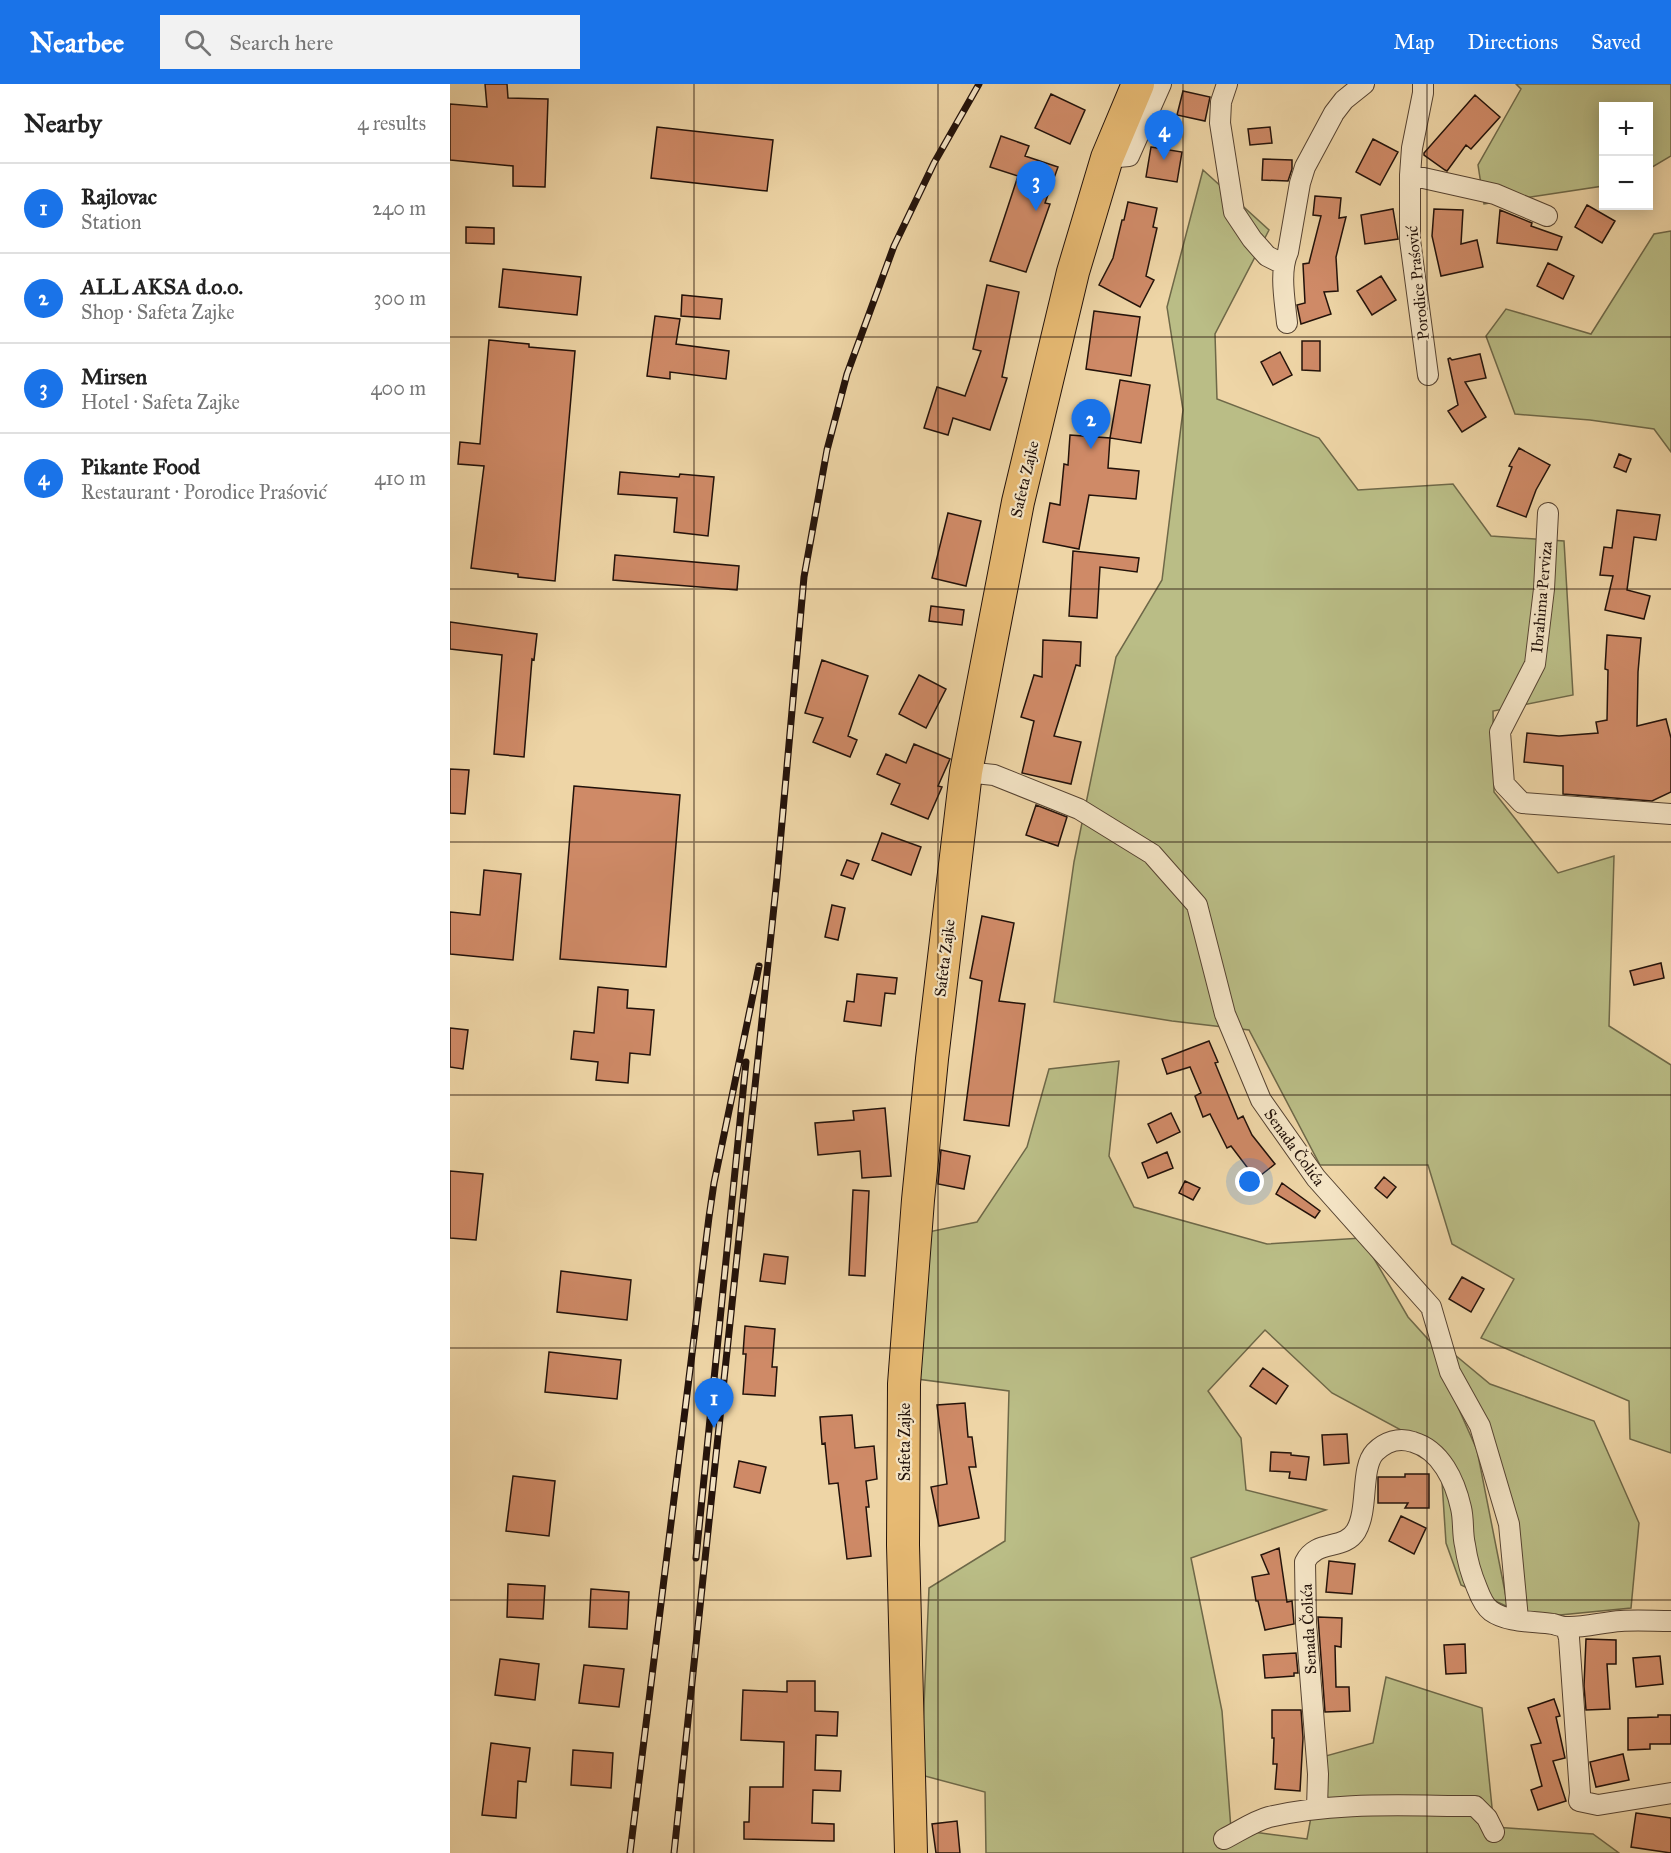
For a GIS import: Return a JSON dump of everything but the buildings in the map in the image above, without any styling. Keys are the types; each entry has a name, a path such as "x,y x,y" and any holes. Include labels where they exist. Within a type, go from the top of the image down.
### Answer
{"main road":[{"name":"Safeta Zajke","path":"910,1853 903,1545 904,1384 932,1059 966,772 1021,488 1073,272 1107,158 1138,84"}],"street":[{"path":"1107,158 1129,156 1161,84"},
{"path":"1227,84 1221,102 1220,123 1234,212 1252,239 1267,256 1277,261 1285,260"},
{"path":"1287,324 1284,292 1285,260 1300,183 1305,168 1334,113 1344,100 1364,84"},
{"name":"Porodice Praśović","path":"1422,84 1423,93 1412,148 1410,240 1428,375"},
{"path":"1410,175 1495,194 1547,216"},
{"name":"Ibrahima Perviza","path":"1548,513 1544,589 1535,664 1500,732 1504,784 1522,803 1671,814"},
{"name":"Senada Čolića","path":"966,772 994,776 1079,809 1152,854 1197,905 1225,1014 1261,1100 1316,1178 1431,1307 1450,1372 1480,1426 1509,1524 1518,1619"},
{"name":"Senada Čolića","path":"1317,1808 1318,1774 1306,1623 1305,1562 1309,1554 1317,1549 1350,1540 1362,1518 1369,1465 1374,1454 1383,1445 1396,1440 1408,1440 1421,1444 1440,1458 1454,1486 1461,1509 1464,1543 1472,1577 1482,1600 1490,1611 1504,1617 1566,1627 1620,1621 1671,1621"},
{"path":"1566,1627 1569,1638 1579,1801 1598,1805 1671,1793"},
{"path":"1224,1839 1267,1818 1317,1808 1475,1806 1487,1818 1494,1832"}],"green space":[{"path":"1516,84 1671,84 1671,156 1653,167 1653,102 1599,102 1599,187 1484,204 1478,165 1521,89"},
{"path":"1203,170 1269,230 1215,334 1217,399 1319,438 1358,490 1453,484 1491,536 1564,541 1573,695 1493,711 1494,792 1558,873 1614,856 1609,1026 1671,1065 1671,1453 1630,1439 1629,1401 1481,1338 1514,1279 1452,1244 1428,1165 1320,1165 1249,1030 1172,1021 1054,1002 1074,862 1116,657 1162,580 1183,410 1167,307"},
{"path":"1671,231 1671,452 1654,429 1590,420 1515,414 1486,336 1506,309 1591,334 1654,234"},
{"path":"1119,1061 1109,1156 1134,1207 1267,1244 1362,1238 1408,1317 1435,1347 1453,1396 1477,1450 1508,1607 1461,1585 1446,1543 1440,1451 1332,1393 1265,1330 1208,1391 1241,1438 1246,1490 1326,1510 1191,1558 1222,1711 1231,1829 1307,1839 1322,1757 1373,1743 1386,1677 1482,1708 1494,1827 1593,1834 1619,1853 986,1853 985,1792 921,1775 929,1588 1005,1541 1009,1391 917,1379 928,1232 977,1222 1027,1147 1049,1069"},
{"path":"1443,1345 1490,1384 1594,1421 1639,1523 1631,1608 1518,1619 1509,1524"}],"railway":[{"path":"674,1853 777,878 804,577 827,450 847,374 894,246 934,163 979,84"},
{"path":"630,1853 709,1217 759,966"},
{"path":"696,1558 746,1062"}],"place":[{"name":"Pikante Food","path":"1164,160"},
{"name":"Mirsen","path":"1036,211"},
{"name":"ALL AKSA d.o.o.","path":"1091,449"},
{"name":"Rajlovac","path":"714,1428"}]}
